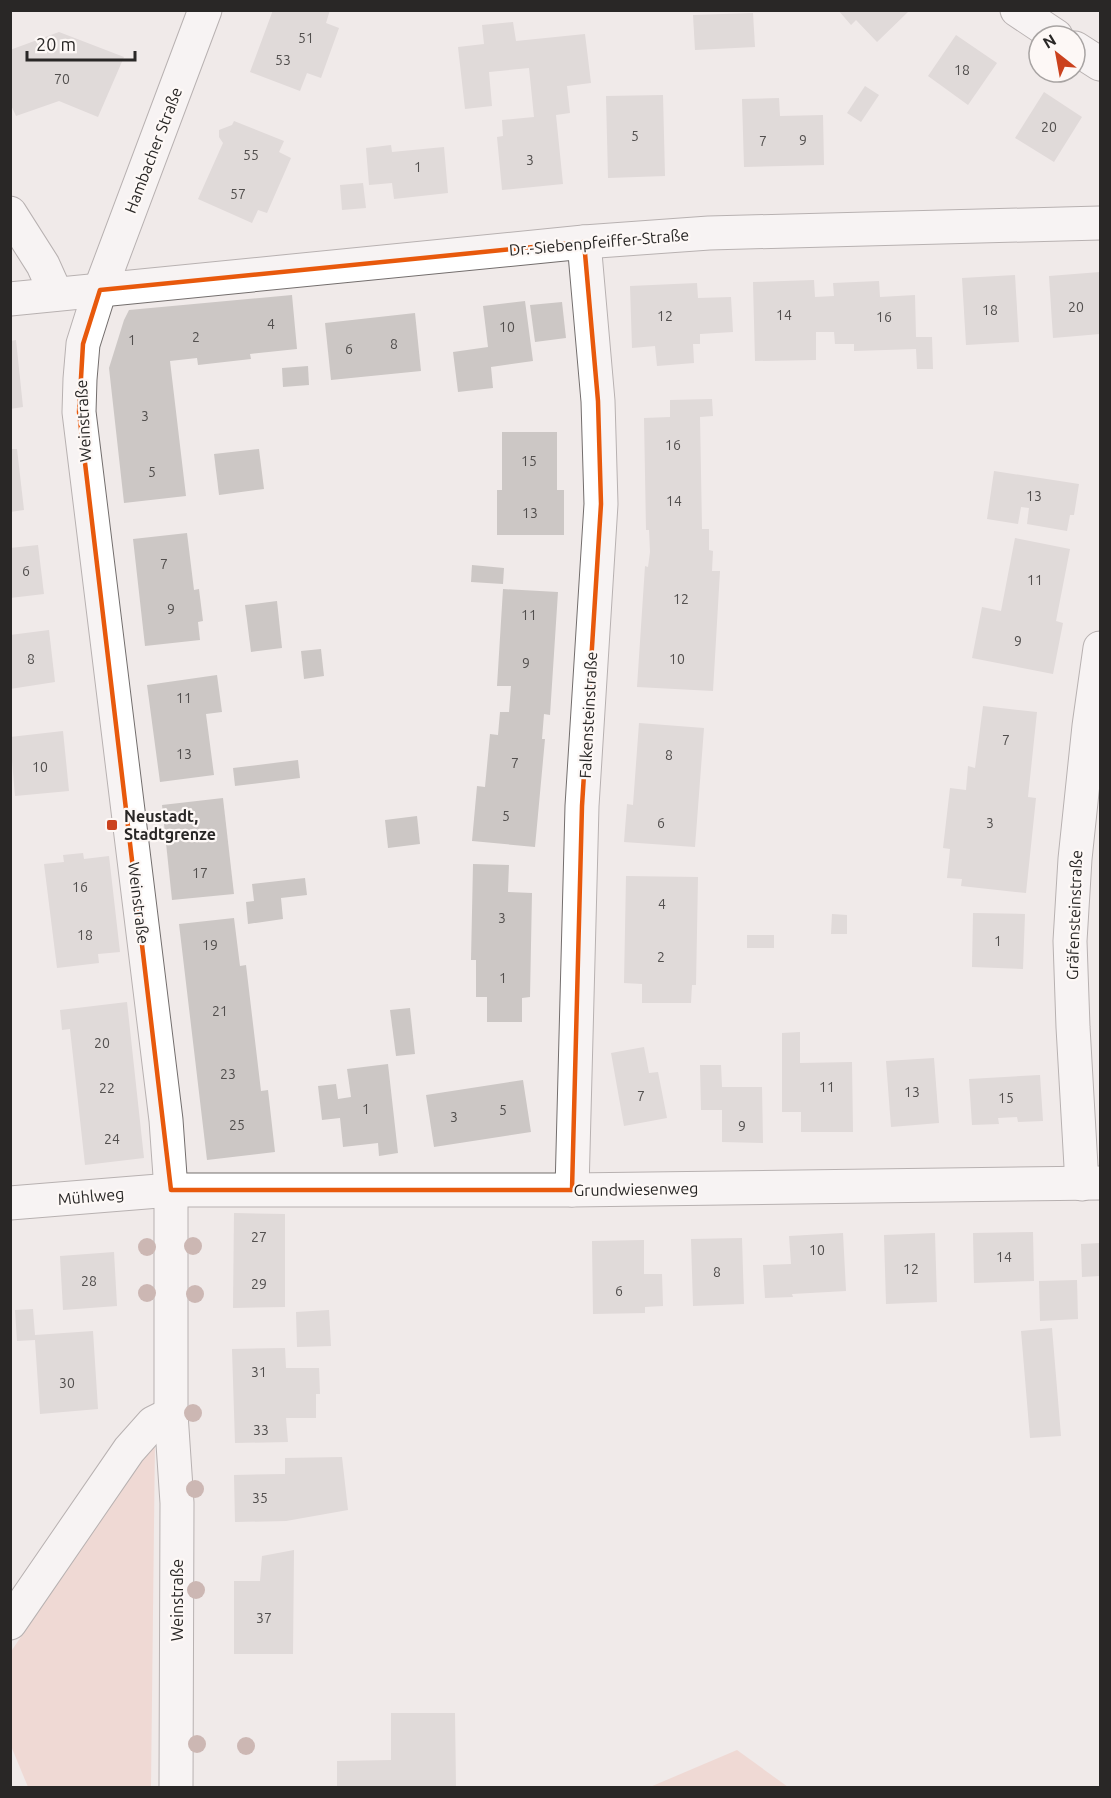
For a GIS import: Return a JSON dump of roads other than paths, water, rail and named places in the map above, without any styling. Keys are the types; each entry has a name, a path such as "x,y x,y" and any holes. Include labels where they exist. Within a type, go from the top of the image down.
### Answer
{"street":[{"name":"Hambacher Straße","path":"100,290 206,10"},
{"path":"1017,10 1038,24"},
{"path":"1087,55 1101,64"},
{"path":"10,213 43,265 56,294"},
{"name":"Dr.-Siebenpfeiffer-Straße","path":"10,299 584,242 720,233 1101,223"},
{"name":"Falkensteinstraße","path":"572,1190 582,806 601,504 598,401 584,242"},
{"name":"Weinstraße","path":"100,290 83,344 80,412 166,1120 171,1190 171,1414 177,1503 176,1788"},
{"name":"Gräfensteinstraße","path":"1091,1184 1073,1027 1070,941 1075,859 1089,726 1101,648"},
{"name":"Grundwiesenweg","path":"171,1190 572,1190 1091,1184"},
{"name":"Mühlweg","path":"10,1203 171,1190"},
{"path":"10,1623 129,1450 153,1424 171,1414"}],"place":[{"name":"Neustadt, Stadtgrenze","path":"112,825"}]}
